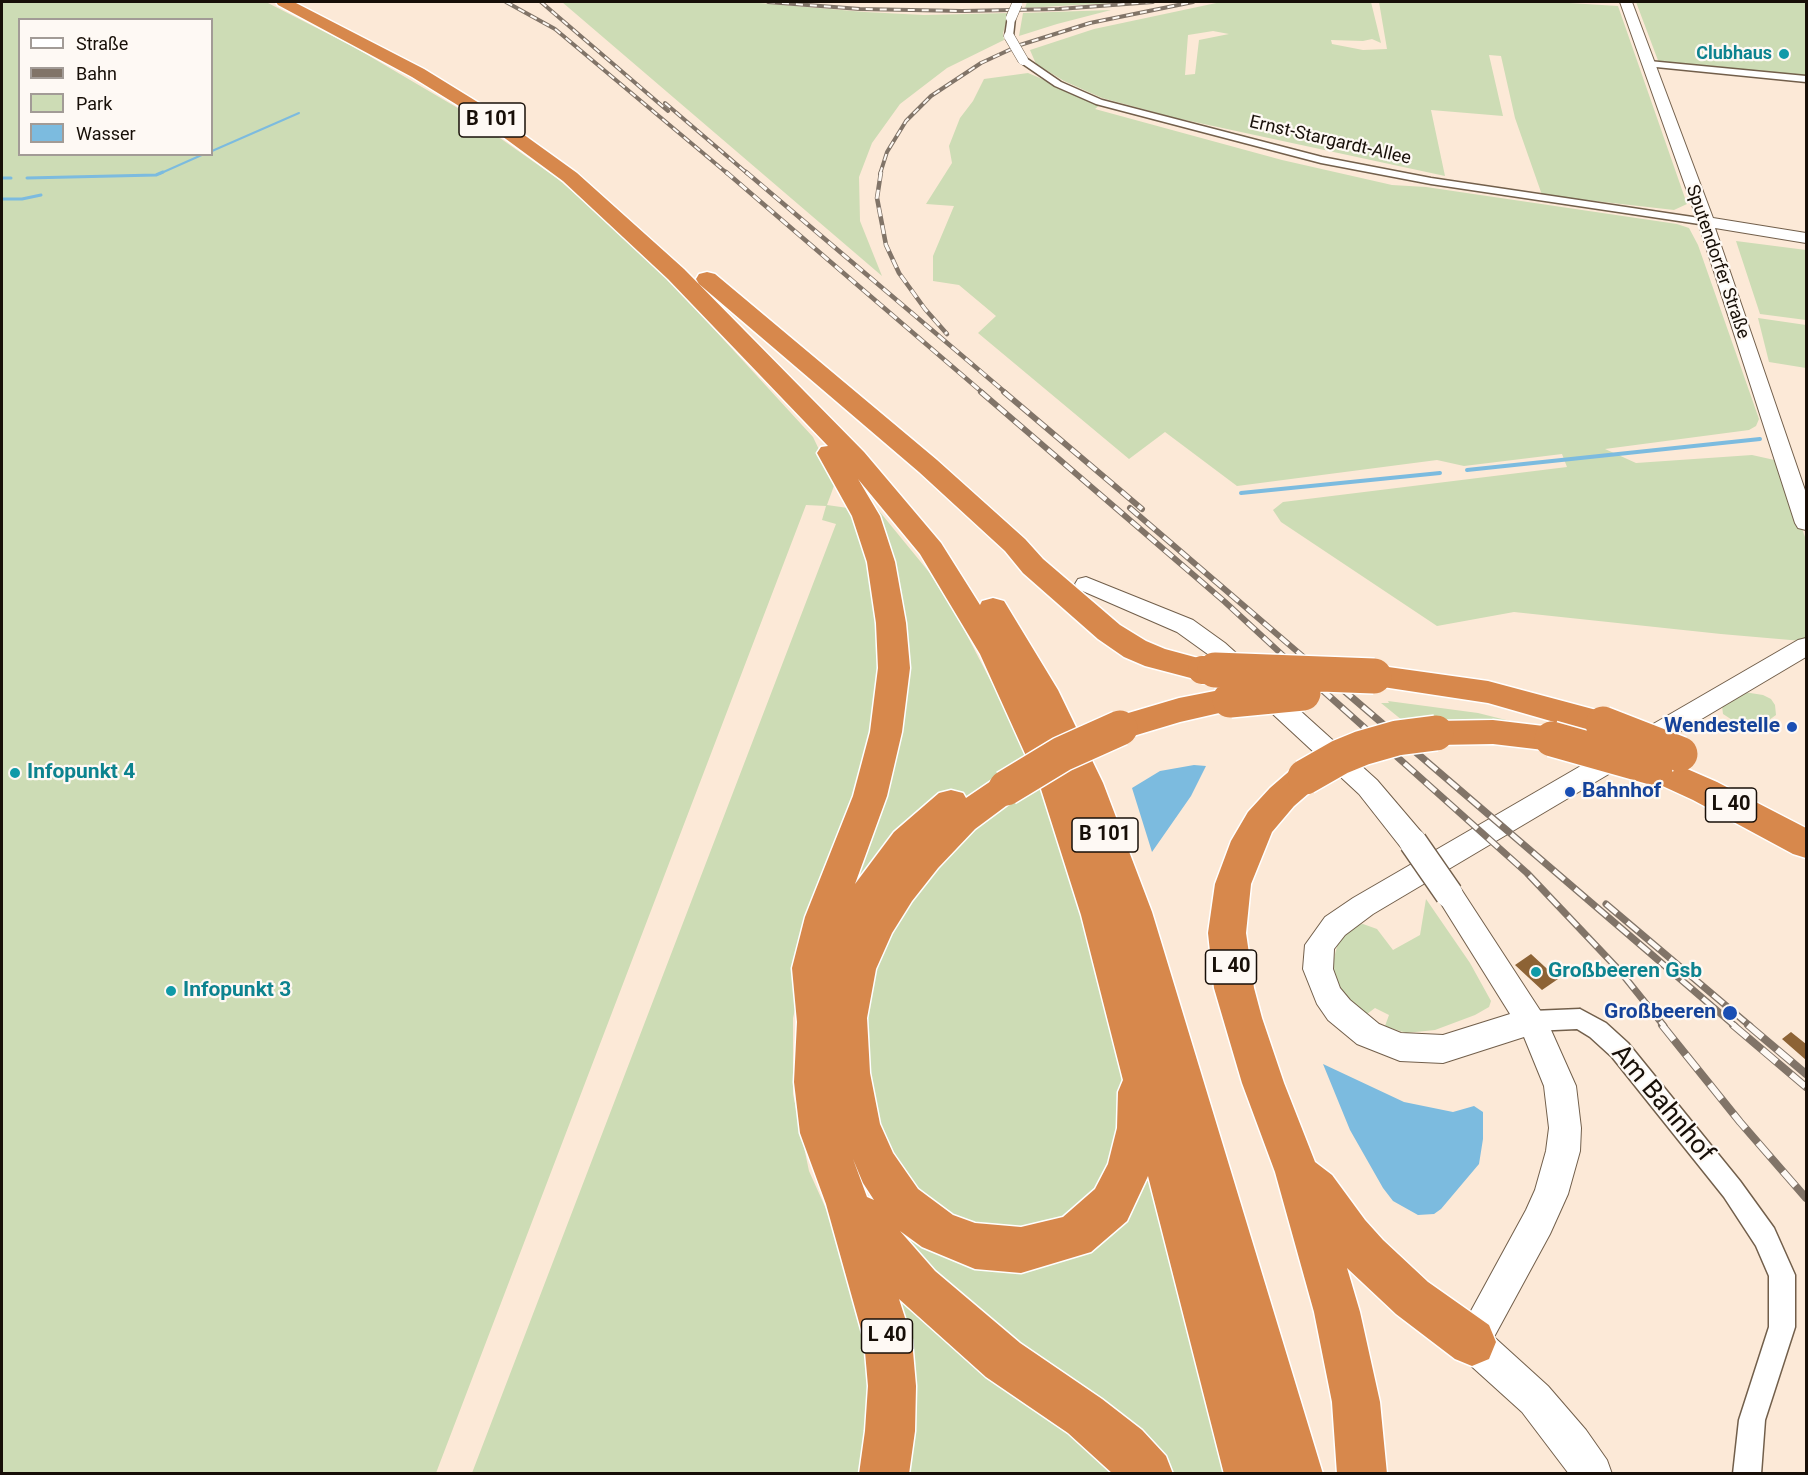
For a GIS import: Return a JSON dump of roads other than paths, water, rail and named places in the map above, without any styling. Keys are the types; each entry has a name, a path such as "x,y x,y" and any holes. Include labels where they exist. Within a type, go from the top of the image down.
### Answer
{"highway":[{"name":"B 101","path":"283,2 428,79 478,110 570,177 676,274 788,389 855,459 931,549 995,654 1058,789 1100,915 1249,1473"},
{"name":"B 101","path":"300,2 420,63 520,127 584,173 726,295 813,386 952,544 1019,649 1042,690 1086,783 1133,912 1176,1065 1298,1473"},
{"path":"726,295 928,466 1015,545 1040,572 1116,638 1216,685 1317,693 1379,686"},
{"path":"788,389 846,476 866,516 882,562 891,623 894,668 886,732 870,796 824,917 811,968 817,1022"},
{"path":"1015,545 1050,567 1086,584"},
{"path":"1141,1067 1138,1128 1129,1169 1111,1205 1075,1236 1022,1250 975,1246 939,1231 902,1205 878,1167 859,1125 849,1073 847,1018 858,969 877,925 899,890 925,858 1002,778 1062,754 1116,720 1179,710 1216,685 1276,674 1379,686 1576,732"},
{"name":"L 40","path":"1576,732 1667,761 1705,791 1806,844"},
{"name":"L 40","path":"1472,1342 1412,1298 1367,1256 1349,1236 1317,1190 1297,1172 1263,1083 1234,988 1227,933 1233,884 1249,841 1277,802 1305,777 1340,757 1362,748 1386,741 1436,733 1576,732 1750,790 1806,821"},
{"name":"L 40","path":"884,1473 890,1431 892,1386 888,1340 849,1204 821,1133 815,1082 817,1022 832,968 853,919 878,878 907,842 945,807 1002,778"},
{"path":"1297,1172 1337,1312 1356,1402 1362,1473"},
{"path":"849,1204 919,1287 1003,1360 1085,1416 1124,1448 1148,1473"}],"main road":[{"name":"Sputendorfer Straße","path":"1626,2 1706,222 1806,523"},
{"path":"1706,222 1806,238"},
{"path":"1086,584 1185,626 1217,650 1368,787 1413,842 1532,1021 1560,1086 1564,1117 1563,1151 1553,1186 1538,1222 1472,1342"},
{"name":"Am Bahnhof","path":"1532,1021 1443,1049 1400,1047 1368,1034 1339,1010 1328,995 1318,969 1320,945 1335,926 1364,906 1806,646"},
{"name":"L 40","path":"1472,1342 1535,1399 1593,1473"}],"street":[{"name":"Ernst-Stargardt-Allee","path":"1017,3 1011,18 1009,36 1023,60 1058,84 1099,102 1321,160 1439,183 1706,222"},
{"path":"1649,64 1806,79"},
{"name":"Am Bahnhof","path":"1532,1021 1580,1019 1598,1030 1620,1050 1732,1189 1765,1237 1782,1275 1782,1327 1752,1420 1748,1473"}],"water":[{"path":"1194,765 1206,766 1191,796 1152,852 1132,788 1160,771"},
{"path":"1323,1064 1404,1102 1453,1112 1474,1106 1483,1112 1483,1139 1479,1164 1441,1209 1434,1214 1418,1215 1393,1201 1383,1188 1350,1130"}],"waterway":[{"path":"213,151 299,113"},
{"path":"159,174 200,156"},
{"path":"27,178 156,175 163,172"},
{"path":"2,178 11,178"},
{"path":"2,199 22,199 41,195"},
{"path":"1467,470 1760,439"},
{"path":"1241,493 1440,473"}],"railway":[{"path":"506,2 555,29 728,174"},
{"path":"541,2 668,111"},
{"path":"768,2 860,9 962,11 1059,9 1153,2"},
{"path":"880,174 887,152 906,121 931,96 981,63 1020,45 1090,23 1193,2"},
{"path":"665,103 748,174"},
{"path":"726,172 983,393"},
{"path":"746,172 1006,393"},
{"path":"881,172 877,198 886,245 899,273 925,309 947,334"},
{"path":"981,392 1225,602 1301,672"},
{"path":"1004,392 1142,509"},
{"path":"1130,508 1321,672"},
{"path":"1300,670 1527,873 1619,970 1664,1026"},
{"path":"1320,670 1735,1026"},
{"path":"1606,904 1750,1026"},
{"path":"1662,1025 1740,1122 1806,1198"},
{"path":"1733,1025 1806,1087"},
{"path":"1748,1025 1806,1074"}],"place":[{"name":"Clubhaus","path":"1784,54"},
{"name":"Wendestelle","path":"1792,727"},
{"name":"Infopunkt 4","path":"15,773"},
{"name":"Bahnhof","path":"1570,792"},
{"name":"Großbeeren Gsb","path":"1536,972"},
{"name":"Infopunkt 3","path":"171,991"},
{"name":"Großbeeren","path":"1730,1013"}]}
